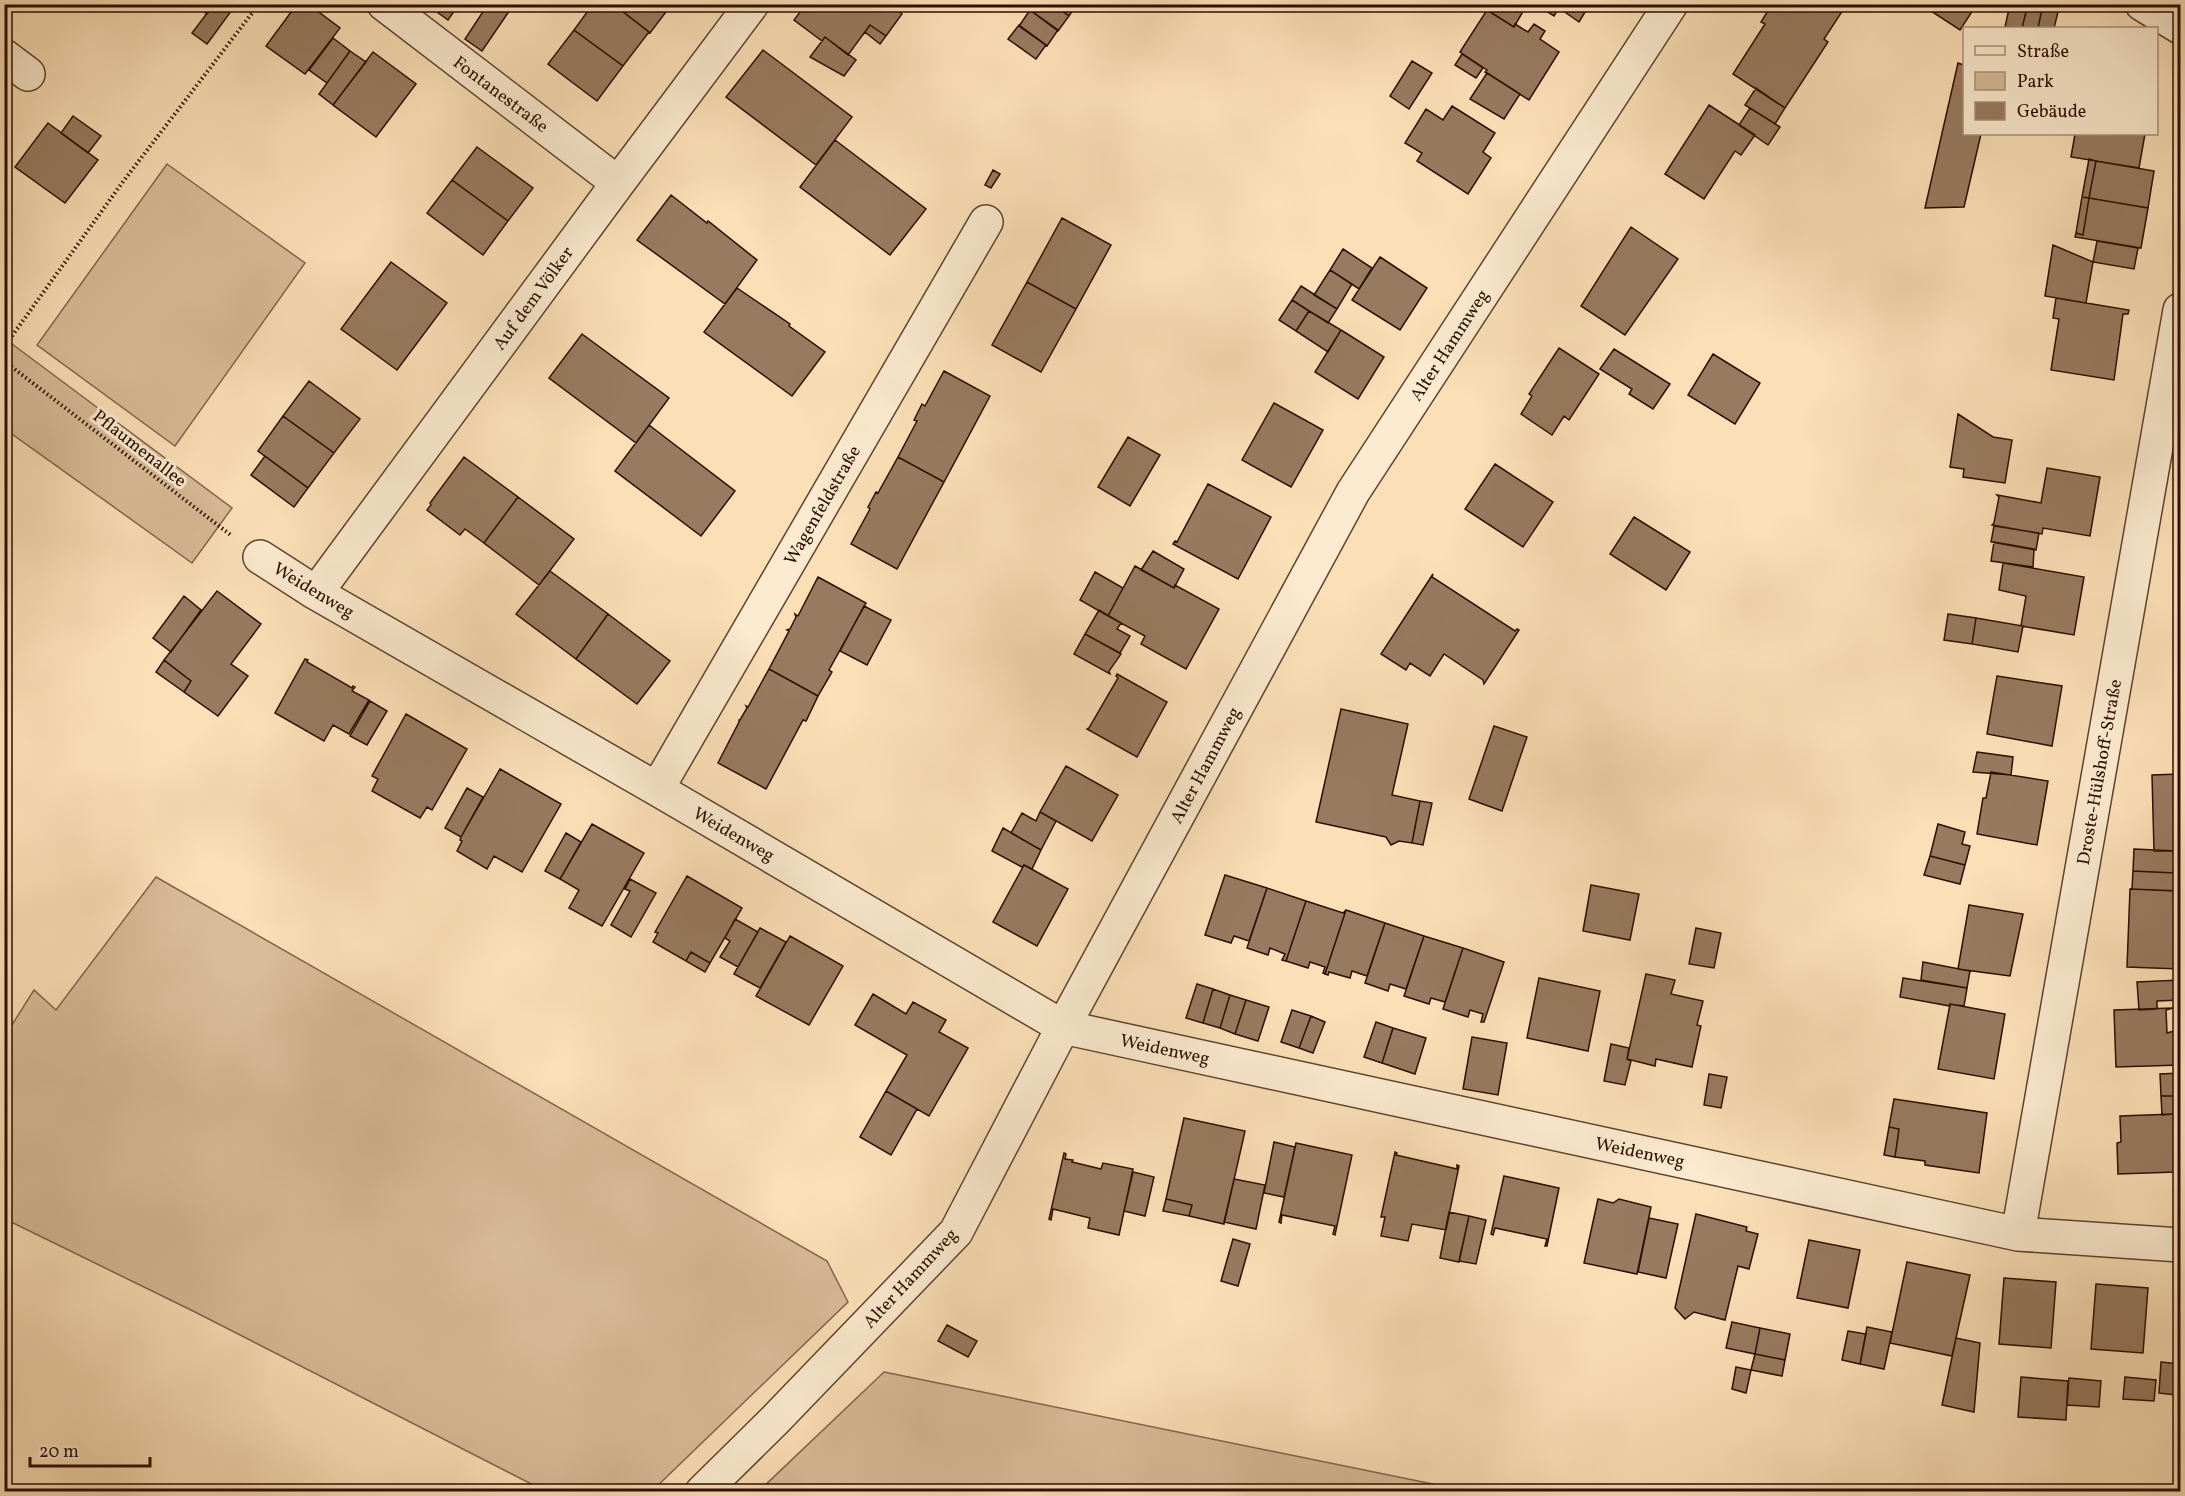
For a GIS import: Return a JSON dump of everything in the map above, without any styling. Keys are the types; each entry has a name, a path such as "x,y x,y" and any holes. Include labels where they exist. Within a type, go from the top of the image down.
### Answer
{"street":[{"name":"Fontanestraße","path":"384,4 618,183"},
{"name":"Auf dem Völker","path":"316,593 752,4"},
{"name":"Alter Hammweg","path":"702,1491 775,1420 956,1232 1063,1027 1353,492 1671,4"},
{"path":"2142,4 2181,27"},
{"name":"Wagenfeldstraße","path":"657,789 986,222"},
{"name":"Droste-Hülshoff-Straße","path":"2018,1234 2181,310"},
{"name":"Weidenweg","path":"260,557 316,593 657,789 1063,1027 2018,1234 2181,1245"}],"path":[{"path":"4,347 122,183 259,4"},
{"name":"Pflaumenallee","path":"4,361 260,557"}],"green space":[{"path":"167,164 305,263 175,446 37,345"},
{"path":"4,338 232,508 192,563 5,429"},
{"path":"156,877 827,1261 848,1302 652,1491 545,1491 195,1312 5,1219 5,1036 34,990 56,1010"},
{"path":"884,1372 1467,1491 759,1491"}],"building":[{"path":"194,4 214,4 207,14"},
{"path":"214,4 224,4 232,10 207,44 192,33"},
{"path":"297,4 308,4 340,28 305,74 266,46"},
{"path":"426,4 459,4 448,20"},
{"path":"488,4 508,4 512,7 482,51 465,39"},
{"path":"593,4 613,4 649,32 623,66 574,30"},
{"path":"613,4 672,4 650,33"},
{"path":"806,4 890,4 902,14 886,36 870,25 848,55 825,37 822,41 794,20"},
{"path":"1034,4 1052,4 1069,16 1058,31 1030,10"},
{"path":"1052,4 1077,4 1069,16"},
{"path":"1494,4 1519,4 1525,8 1514,27 1490,12"},
{"path":"1519,4 1532,4 1528,10"},
{"path":"1546,4 1590,4 1579,22 1559,8 1554,16 1543,9"},
{"path":"1772,4 1841,4 1845,7 1824,39 1828,42 1785,108 1733,74 1765,24 1761,22"},
{"path":"1914,4 1977,4 1960,30 1922,5 1920,8"},
{"path":"2010,4 2028,4 2022,27 2005,27"},
{"path":"2028,4 2043,4 2038,27 2022,27"},
{"path":"2043,4 2060,4 2054,27 2038,27"},
{"path":"1030,10 1058,30 1047,46 1019,26"},
{"path":"1487,10 1514,27 1515,24 1528,32 1534,24 1545,31 1540,39 1559,52 1529,100 1485,72 1487,70 1460,52"},
{"path":"870,25 886,36 880,44 865,32"},
{"path":"1019,25 1046,45 1036,59 1008,39"},
{"path":"574,30 623,66 597,101 548,64"},
{"path":"825,37 856,60 844,76 810,57"},
{"path":"333,38 350,51 327,83 309,70"},
{"path":"763,50 852,117 816,165 726,97"},
{"path":"350,51 366,62 333,105 319,94"},
{"path":"373,52 416,84 376,137 333,105"},
{"path":"1462,54 1483,68 1476,78 1455,65"},
{"path":"1412,61 1432,73 1409,109 1390,96"},
{"path":"1958,63 1963,65 1963,135 1981,135 1964,207 1925,208"},
{"path":"1487,73 1520,94 1504,119 1470,99"},
{"path":"1756,88 1785,108 1775,124 1745,105"},
{"path":"1709,105 1755,135 1741,155 1735,151 1704,199 1665,174"},
{"path":"1452,106 1495,133 1483,152 1491,158 1468,194 1417,161 1422,153 1405,143 1426,109 1443,120"},
{"path":"1750,108 1780,127 1768,145 1739,125"},
{"path":"73,116 101,136 88,153 61,133"},
{"path":"48,123 98,160 65,203 15,167"},
{"path":"2075,135 2145,135 2139,168 2071,157"},
{"path":"835,140 926,209 890,255 800,187"},
{"path":"477,147 533,188 508,221 452,180"},
{"path":"2089,159 2096,161 2089,198 2082,197"},
{"path":"2096,161 2154,171 2148,208 2089,198"},
{"path":"993,170 1000,174 991,188 985,185"},
{"path":"452,180 508,221 483,255 427,213"},
{"path":"671,195 757,260 725,304 637,240"},
{"path":"2082,197 2089,198 2083,235 2076,233"},
{"path":"2089,198 2148,208 2141,248 2075,237 2076,233 2083,235"},
{"path":"1062,218 1111,245 1076,309 1027,282"},
{"path":"1631,227 1678,259 1625,335 1581,306"},
{"path":"2097,241 2138,248 2134,269 2093,262"},
{"path":"2053,245 2093,262 2086,303 2045,296"},
{"path":"1343,249 1372,268 1359,289 1330,270"},
{"path":"1380,257 1427,288 1400,330 1352,300"},
{"path":"391,262 447,303 397,370 341,329"},
{"path":"1330,270 1352,284 1337,309 1314,295"},
{"path":"1027,282 1076,309 1041,372 992,345"},
{"path":"1301,286 1337,309 1328,323 1292,300"},
{"path":"737,288 790,324 789,326 825,352 792,396 704,332"},
{"path":"2056,298 2129,310 2128,314 2123,314 2114,380 2051,370 2059,319 2053,318"},
{"path":"1292,300 1309,311 1296,331 1279,320"},
{"path":"1309,311 1341,330 1328,352 1296,331"},
{"path":"1341,330 1384,357 1358,399 1315,372"},
{"path":"582,334 669,398 636,443 549,378"},
{"path":"1559,348 1599,374 1569,420 1564,416 1552,435 1521,414 1532,396 1529,394"},
{"path":"1614,349 1670,384 1653,409 1629,394 1632,389 1600,369"},
{"path":"1713,354 1760,383 1735,424 1688,395"},
{"path":"944,371 990,396 944,482 898,457 917,421 914,420 922,404 925,406"},
{"path":"309,381 360,419 334,453 283,416"},
{"path":"1274,403 1323,430 1291,487 1242,460"},
{"path":"1958,414 1993,437 2012,440 2005,483 1963,477 1964,469 1950,467"},
{"path":"283,416 334,453 308,488 258,451"},
{"path":"649,425 735,491 701,536 615,471"},
{"path":"1128,437 1160,455 1130,506 1098,487"},
{"path":"265,456 308,488 294,507 251,475"},
{"path":"464,457 518,497 484,543 465,529 460,535 427,510"},
{"path":"898,457 944,482 897,569 851,544 870,509 868,507 876,492 878,493"},
{"path":"1495,464 1553,502 1523,547 1465,509"},
{"path":"2047,468 2100,477 2090,536 2043,528 2042,534 1992,525 1999,497 1997,495 2041,503"},
{"path":"1208,484 1271,517 1238,579 1173,544 1177,542"},
{"path":"518,497 574,539 539,585 484,543"},
{"path":"1634,517 1690,552 1666,590 1610,554"},
{"path":"1994,526 2039,533 2036,550 1991,542"},
{"path":"1994,542 2034,549 2033,567 1991,561"},
{"path":"1153,551 1184,569 1174,588 1141,570"},
{"path":"2003,563 2084,577 2074,635 2021,626 2026,596 1999,590"},
{"path":"1135,566 1174,588 1175,585 1219,609 1186,669 1141,644 1145,636 1108,616"},
{"path":"550,571 608,614 576,659 516,614"},
{"path":"1095,572 1123,588 1108,616 1080,600"},
{"path":"1433,574 1432,577 1515,631 1519,630 1484,684 1483,680 1444,654 1430,676 1410,663 1406,670 1381,654"},
{"path":"818,577 866,603 829,670 832,672 818,696 769,669 789,631 787,630 790,629 796,617 795,614 798,616"},
{"path":"217,591 261,624 231,664 248,676 218,716 184,692 191,681 164,660"},
{"path":"184,596 201,610 171,652 153,638"},
{"path":"864,606 891,620 867,665 840,651"},
{"path":"1099,610 1121,623 1117,629 1130,636 1120,653 1085,634"},
{"path":"608,614 670,661 637,704 576,659"},
{"path":"1948,614 1976,618 1972,644 1944,640"},
{"path":"1976,618 2023,626 2018,652 1972,644"},
{"path":"1085,634 1121,654 1109,671 1110,674 1074,654"},
{"path":"305,659 352,688 355,687 352,691 369,700 349,734 333,725 324,741 275,713"},
{"path":"164,660 191,681 184,692 156,672"},
{"path":"769,669 818,696 766,789 718,763 746,706 748,707"},
{"path":"1117,674 1167,702 1137,757 1087,729 1118,678"},
{"path":"1997,676 2062,686 2052,746 1987,734"},
{"path":"370,701 387,711 367,745 350,736"},
{"path":"1341,709 1408,724 1392,795 1420,801 1412,843 1399,841 1391,845 1386,837 1316,822"},
{"path":"406,714 467,749 432,810 427,807 420,818 372,791 378,779 372,776"},
{"path":"1494,726 1527,737 1502,811 1469,799"},
{"path":"1977,752 2013,757 2011,775 1973,772"},
{"path":"1066,766 1118,795 1092,841 1040,812"},
{"path":"500,769 561,804 522,872 494,856 487,869 457,851 462,841 461,837"},
{"path":"1991,772 2048,781 2037,845 1977,834 1983,798 1986,798"},
{"path":"2180,774 2180,851 2154,851 2152,775"},
{"path":"467,788 483,797 461,837 445,828"},
{"path":"1420,801 1432,803 1423,845 1412,843"},
{"path":"1040,812 1056,821 1041,850 1011,833 1022,813 1036,821"},
{"path":"592,824 644,853 602,926 569,908 579,890 560,879"},
{"path":"1938,824 1965,832 1962,844 1970,846 1965,865 1930,856"},
{"path":"1003,828 1041,850 1032,869 1024,865 1022,867 992,851"},
{"path":"566,833 581,842 560,879 545,871"},
{"path":"2134,849 2176,851 2175,873 2133,871"},
{"path":"1930,856 1965,865 1960,884 1924,875"},
{"path":"1024,865 1068,889 1037,946 993,922"},
{"path":"2133,871 2175,873 2175,891 2132,889"},
{"path":"1225,875 1267,888 1249,941 1234,936 1231,943 1205,935"},
{"path":"687,876 742,908 710,963 691,952 686,961 653,942 658,933 655,932"},
{"path":"630,879 656,893 631,937 611,925 630,891 625,889"},
{"path":"1591,885 1639,894 1630,940 1583,931"},
{"path":"1267,888 1306,901 1286,961 1282,960 1285,954 1270,948 1268,955 1247,948"},
{"path":"2130,889 2180,891 2180,969 2127,967"},
{"path":"1306,901 1343,913 1346,910 1325,974 1323,973 1325,967 1310,962 1308,968 1286,961"},
{"path":"1969,905 2023,914 2010,976 1958,969"},
{"path":"1346,910 1385,923 1367,976 1352,971 1350,978 1329,972 1328,975 1325,974"},
{"path":"735,919 758,932 738,967 720,957 730,941 725,938"},
{"path":"1385,923 1424,936 1406,989 1390,984 1388,991 1365,983"},
{"path":"760,928 786,942 760,988 734,974"},
{"path":"1696,928 1721,933 1714,968 1689,964"},
{"path":"790,936 843,966 809,1025 756,996"},
{"path":"1424,936 1463,948 1445,1002 1431,998 1429,1004 1404,996"},
{"path":"1463,948 1504,962 1484,1022 1481,1022 1483,1014 1470,1010 1468,1017 1443,1009"},
{"path":"691,952 710,963 705,972 686,961"},
{"path":"1923,962 1970,971 1967,988 1921,980"},
{"path":"1646,974 1675,980 1671,994 1703,1001 1697,1025 1701,1026 1692,1067 1656,1059 1655,1066 1627,1059"},
{"path":"1539,978 1600,991 1588,1051 1527,1038"},
{"path":"1903,978 1967,988 1964,1006 1950,1004 1950,1006 1900,997"},
{"path":"2180,980 2180,1000 2157,1001 2157,1009 2139,1010 2137,982"},
{"path":"1197,984 1213,989 1203,1023 1186,1018"},
{"path":"1213,989 1230,995 1220,1028 1203,1023"},
{"path":"873,994 906,1014 913,1002 946,1020 939,1032 968,1048 929,1116 886,1091 907,1055 855,1025"},
{"path":"1230,995 1246,1000 1235,1034 1220,1028"},
{"path":"1246,1000 1269,1007 1258,1041 1235,1034"},
{"path":"1950,1004 2005,1014 1994,1079 1938,1069"},
{"path":"2173,1008 2166,1010 2167,1033 2180,1032 2180,1065 2116,1067 2114,1010"},
{"path":"1292,1010 1311,1016 1299,1048 1281,1042"},
{"path":"1311,1016 1325,1022 1313,1053 1299,1048"},
{"path":"1376,1022 1393,1028 1382,1063 1364,1057"},
{"path":"1393,1028 1426,1038 1415,1074 1382,1063"},
{"path":"1472,1037 1507,1043 1498,1095 1463,1089"},
{"path":"1611,1044 1629,1048 1627,1059 1631,1061 1625,1085 1604,1081"},
{"path":"2180,1073 2180,1096 2161,1096 2160,1074"},
{"path":"1709,1074 1727,1077 1721,1108 1704,1105"},
{"path":"886,1091 917,1109 891,1155 860,1137"},
{"path":"2161,1096 2180,1096 2180,1118 2174,1118 2174,1114 2162,1115"},
{"path":"1894,1099 1987,1113 1979,1173 1925,1165 1925,1161 1895,1157 1899,1129 1889,1127"},
{"path":"2174,1114 2175,1172 2118,1174 2117,1143 2121,1142 2120,1116"},
{"path":"1184,1118 1245,1131 1224,1224 1189,1216 1192,1205 1166,1199"},
{"path":"1889,1127 1899,1129 1895,1157 1884,1155"},
{"path":"1274,1142 1295,1147 1284,1197 1264,1193"},
{"path":"1296,1143 1352,1155 1335,1235 1333,1234 1335,1226 1282,1215 1281,1223 1279,1222"},
{"path":"1395,1152 1396,1155 1457,1169 1457,1165 1459,1166 1446,1230 1412,1224 1408,1241 1381,1236 1385,1217 1381,1217"},
{"path":"1064,1153 1066,1154 1065,1159 1101,1169 1103,1163 1133,1169 1119,1235 1088,1228 1090,1218 1053,1209 1051,1220 1049,1219"},
{"path":"1133,1172 1154,1177 1145,1216 1124,1211"},
{"path":"1504,1176 1559,1188 1547,1246 1545,1246 1547,1239 1495,1228 1493,1235 1491,1234"},
{"path":"1234,1179 1265,1185 1256,1229 1224,1222"},
{"path":"1166,1199 1192,1205 1189,1216 1163,1211"},
{"path":"1598,1199 1613,1203 1619,1199 1651,1207 1637,1274 1584,1263"},
{"path":"1449,1212 1469,1216 1459,1262 1440,1258"},
{"path":"1696,1214 1747,1227 1746,1231 1758,1234 1749,1269 1738,1266 1725,1320 1694,1312 1685,1319 1675,1308"},
{"path":"1469,1216 1486,1220 1476,1264 1459,1261"},
{"path":"1649,1218 1678,1224 1666,1278 1638,1272"},
{"path":"1233,1239 1250,1244 1238,1286 1221,1281"},
{"path":"1809,1240 1860,1250 1848,1308 1797,1298"},
{"path":"1907,1262 1970,1275 1952,1356 1890,1343"},
{"path":"2004,1278 2056,1282 2051,1348 1999,1344"},
{"path":"2096,1284 2148,1288 2143,1353 2091,1349"},
{"path":"1732,1322 1760,1328 1755,1354 1726,1348"},
{"path":"947,1325 977,1341 968,1357 938,1341"},
{"path":"1867,1327 1892,1332 1884,1369 1860,1364"},
{"path":"1760,1328 1790,1334 1785,1360 1755,1354"},
{"path":"1848,1331 1866,1334 1860,1364 1842,1360"},
{"path":"1956,1338 1980,1343 1974,1412 1942,1405"},
{"path":"1755,1354 1785,1360 1782,1376 1751,1370"},
{"path":"2161,1362 2180,1364 2180,1391 2177,1391 2176,1395 2159,1393"},
{"path":"1736,1367 1751,1370 1746,1393 1732,1389"},
{"path":"2021,1377 2068,1381 2066,1420 2018,1417"},
{"path":"2125,1377 2156,1380 2154,1401 2123,1399"},
{"path":"2069,1378 2101,1381 2099,1407 2067,1405"}]}
